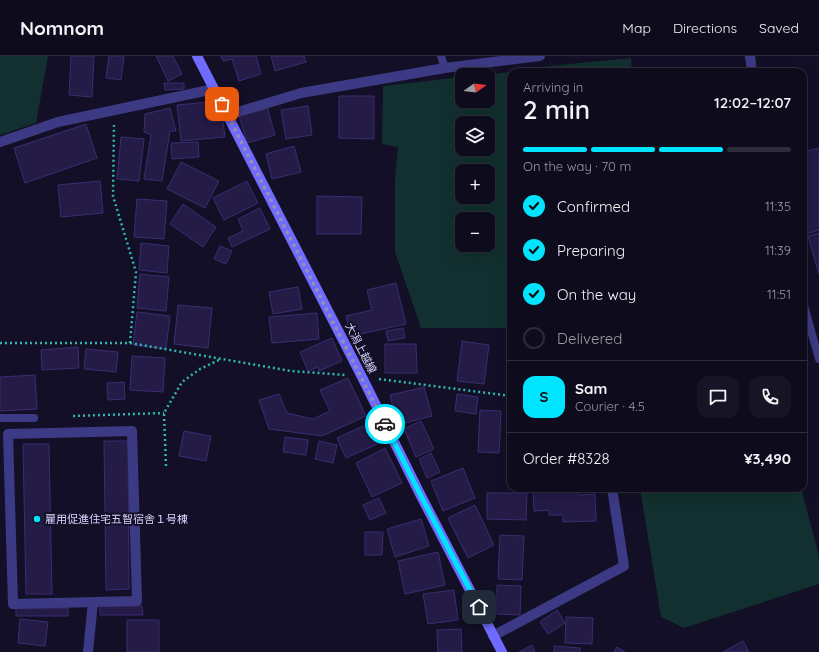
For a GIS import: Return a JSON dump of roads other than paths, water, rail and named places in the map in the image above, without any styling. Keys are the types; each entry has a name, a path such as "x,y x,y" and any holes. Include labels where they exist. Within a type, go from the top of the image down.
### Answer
{"main road":[{"name":"大潟上越線","path":"197,56 502,652"}],"street":[{"path":"228,115 301,93 445,68 540,56"},
{"path":"750,56 752,68"},
{"path":"0,142 58,122 214,88"},
{"path":"132,431 137,601 93,602 12,604 8,434 132,431"},
{"path":"493,636 624,566 613,492"},
{"path":"88,652 93,602"}],"lane":[{"path":"441,56 445,68"},
{"path":"807,316 819,359"},
{"path":"0,418 34,418"}],"place":[{"name":"雇用促進住宅五智宿舎１号棟","path":"37,519"}]}
